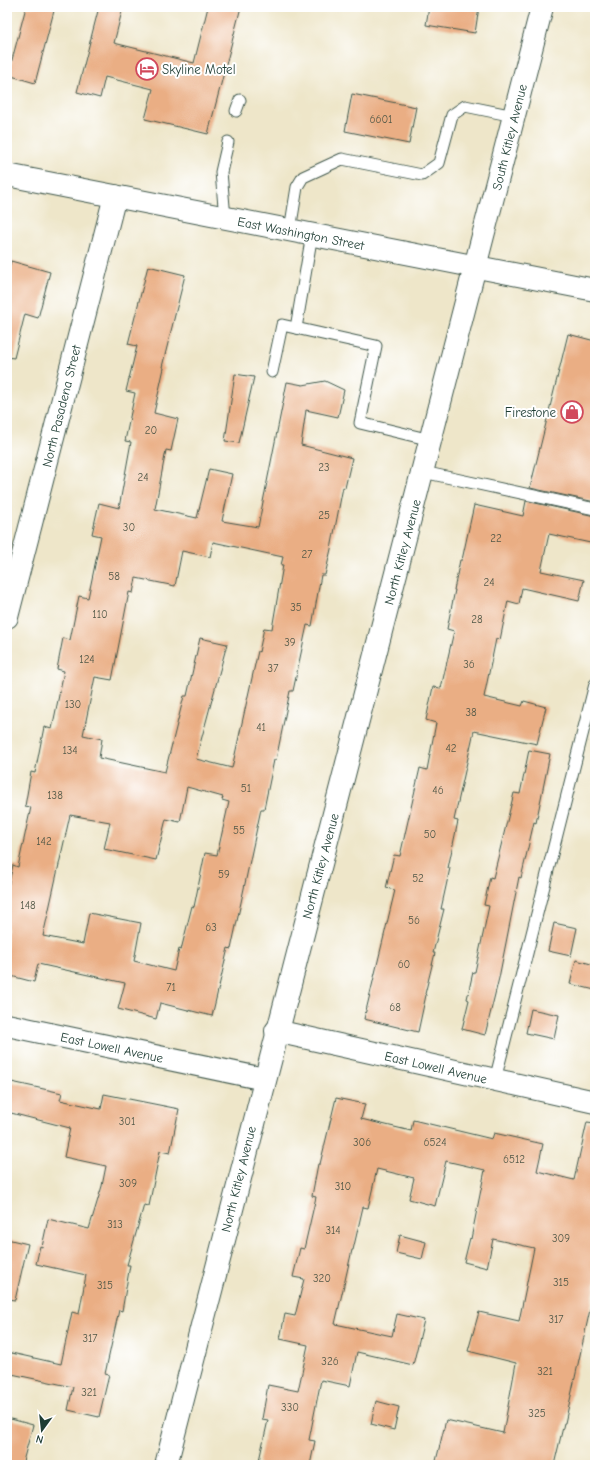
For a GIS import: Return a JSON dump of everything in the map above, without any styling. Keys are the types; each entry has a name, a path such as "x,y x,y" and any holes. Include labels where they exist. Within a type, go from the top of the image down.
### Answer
{"street":[{"name":"South Kitley Avenue","path":"476,267 542,7"},
{"name":"East Washington Street","path":"7,175 595,290"},
{"name":"North Pasadena Street","path":"7,617 115,196"},
{"name":"North Kitley Avenue","path":"166,1465 276,1032 476,267"},
{"name":"East Lowell Avenue","path":"7,1025 264,1079"},
{"name":"East Lowell Avenue","path":"276,1032 595,1102"}],"lane":[{"path":"236,111 240,100"},
{"path":"290,230 297,187 302,177 342,159 422,175 439,162 452,115 465,106 514,116"},
{"path":"225,218 221,172 228,142"},
{"path":"296,328 312,234"},
{"path":"272,372 282,325 376,346 360,423 431,440"},
{"path":"423,472 595,509"},
{"path":"495,1080 595,684"}],"building":[{"path":"26,7 55,7 35,83 8,75"},
{"name":"Skyline Motel","path":"99,7 123,7 114,43 194,63 208,7 241,7 208,134 145,119 153,89 105,77 100,98 77,92"},
{"path":"429,7 479,7 475,33 426,25"},
{"path":"352,94 416,107 409,144 345,131"},
{"path":"11,261 50,272 38,318 25,314 14,358 7,357 7,275"},
{"path":"148,266 185,275 162,367 164,368 154,413 178,419 171,451 166,450 155,509 197,518 209,469 232,474 222,521 258,527 287,382 303,385 325,381 344,390 338,417 306,410 301,445 352,458 345,488 343,487 325,575 321,575 312,626 307,625 293,691 290,691 264,809 261,809 231,949 228,948 212,1016 160,1003 156,1019 118,1009 125,983 38,964 34,982 7,975 7,891 13,865 18,867 31,807 25,806 31,772 35,773 44,727 52,729 64,671 57,669 63,638 70,640 79,596 88,598 101,536 92,534 99,503 119,508 131,442 125,441 135,393 126,391 137,346 128,344","holes":["213,542 283,557 281,565 283,565 272,629 264,628 232,768 196,759 227,644 200,638 187,696 184,696 165,772 99,758 102,739 83,735 95,677 112,680 129,592 133,593 136,578 175,586 182,551 210,557","187,787 223,797 222,800 229,802 217,855 205,853 194,907 192,906 174,971 134,961 141,923 89,913 83,944 43,936 70,815 110,822 104,849 156,860 166,819 180,822"]},
{"name":"Firestone","path":"568,334 595,341 595,502 530,488"},
{"path":"235,374 254,377 239,443 225,441"},
{"path":"526,501 595,516 595,544 549,534 541,571 584,580 579,601 522,588 519,604 508,601 500,640 496,639 484,697 522,706 524,701 546,707 537,744 474,731 454,820 458,821 441,909 444,909 433,953 435,953 418,1032 364,1019 395,890 386,888 394,855 400,856 420,768 427,770 436,723 426,720 433,687 441,688 454,631 447,629 460,560 462,560 474,505 523,516"},
{"path":"529,750 550,754 536,823 534,822 521,878 519,877 499,978 485,1035 462,1029 469,1000 467,999 473,972 475,972 489,906 484,905 490,877 493,878 514,793 520,794"},
{"path":"554,923 577,928 571,956 548,951"},
{"path":"576,960 595,965 595,990 570,984"},
{"path":"531,1009 559,1015 554,1039 526,1033"},
{"path":"7,1081 62,1093 60,1100 101,1109 104,1094 179,1109 170,1153 160,1151 149,1206 144,1205 127,1265 130,1265 122,1311 119,1310 105,1374 109,1375 99,1417 68,1410 73,1387 7,1373 7,1352 61,1364 72,1312 79,1314 86,1275 36,1264 40,1246 42,1247 48,1219 89,1229 102,1186 106,1166 64,1157 70,1128 7,1112"},
{"path":"336,1098 365,1104 361,1119 411,1131 413,1120 492,1139 494,1133 543,1144 537,1171 574,1180 587,1122 595,1123 595,1287 565,1423 554,1465 435,1465 446,1420 503,1433 516,1363 468,1351 479,1312 519,1321 534,1248 493,1239 487,1268 464,1262 470,1238 471,1239 485,1170 446,1161 435,1206 409,1199 414,1178 377,1169 368,1208 363,1207 335,1324 392,1336 397,1314 424,1320 413,1365 357,1352 350,1386 321,1380 309,1440 315,1441 310,1465 258,1465 268,1420 262,1419 268,1385 298,1391 308,1345 280,1339 285,1314 295,1316 304,1279 293,1277 300,1248 304,1249 316,1197 312,1196 318,1164 320,1164"},
{"path":"400,1235 426,1242 422,1259 396,1253"},
{"path":"7,1239 28,1244 15,1300 7,1299"},
{"path":"376,1401 399,1407 394,1430 371,1424"},
{"path":"7,1418 33,1425 22,1465 7,1465"}],"place":[{"name":"Skyline Motel","path":"147,69"},
{"name":"Firestone","path":"572,412"}]}
